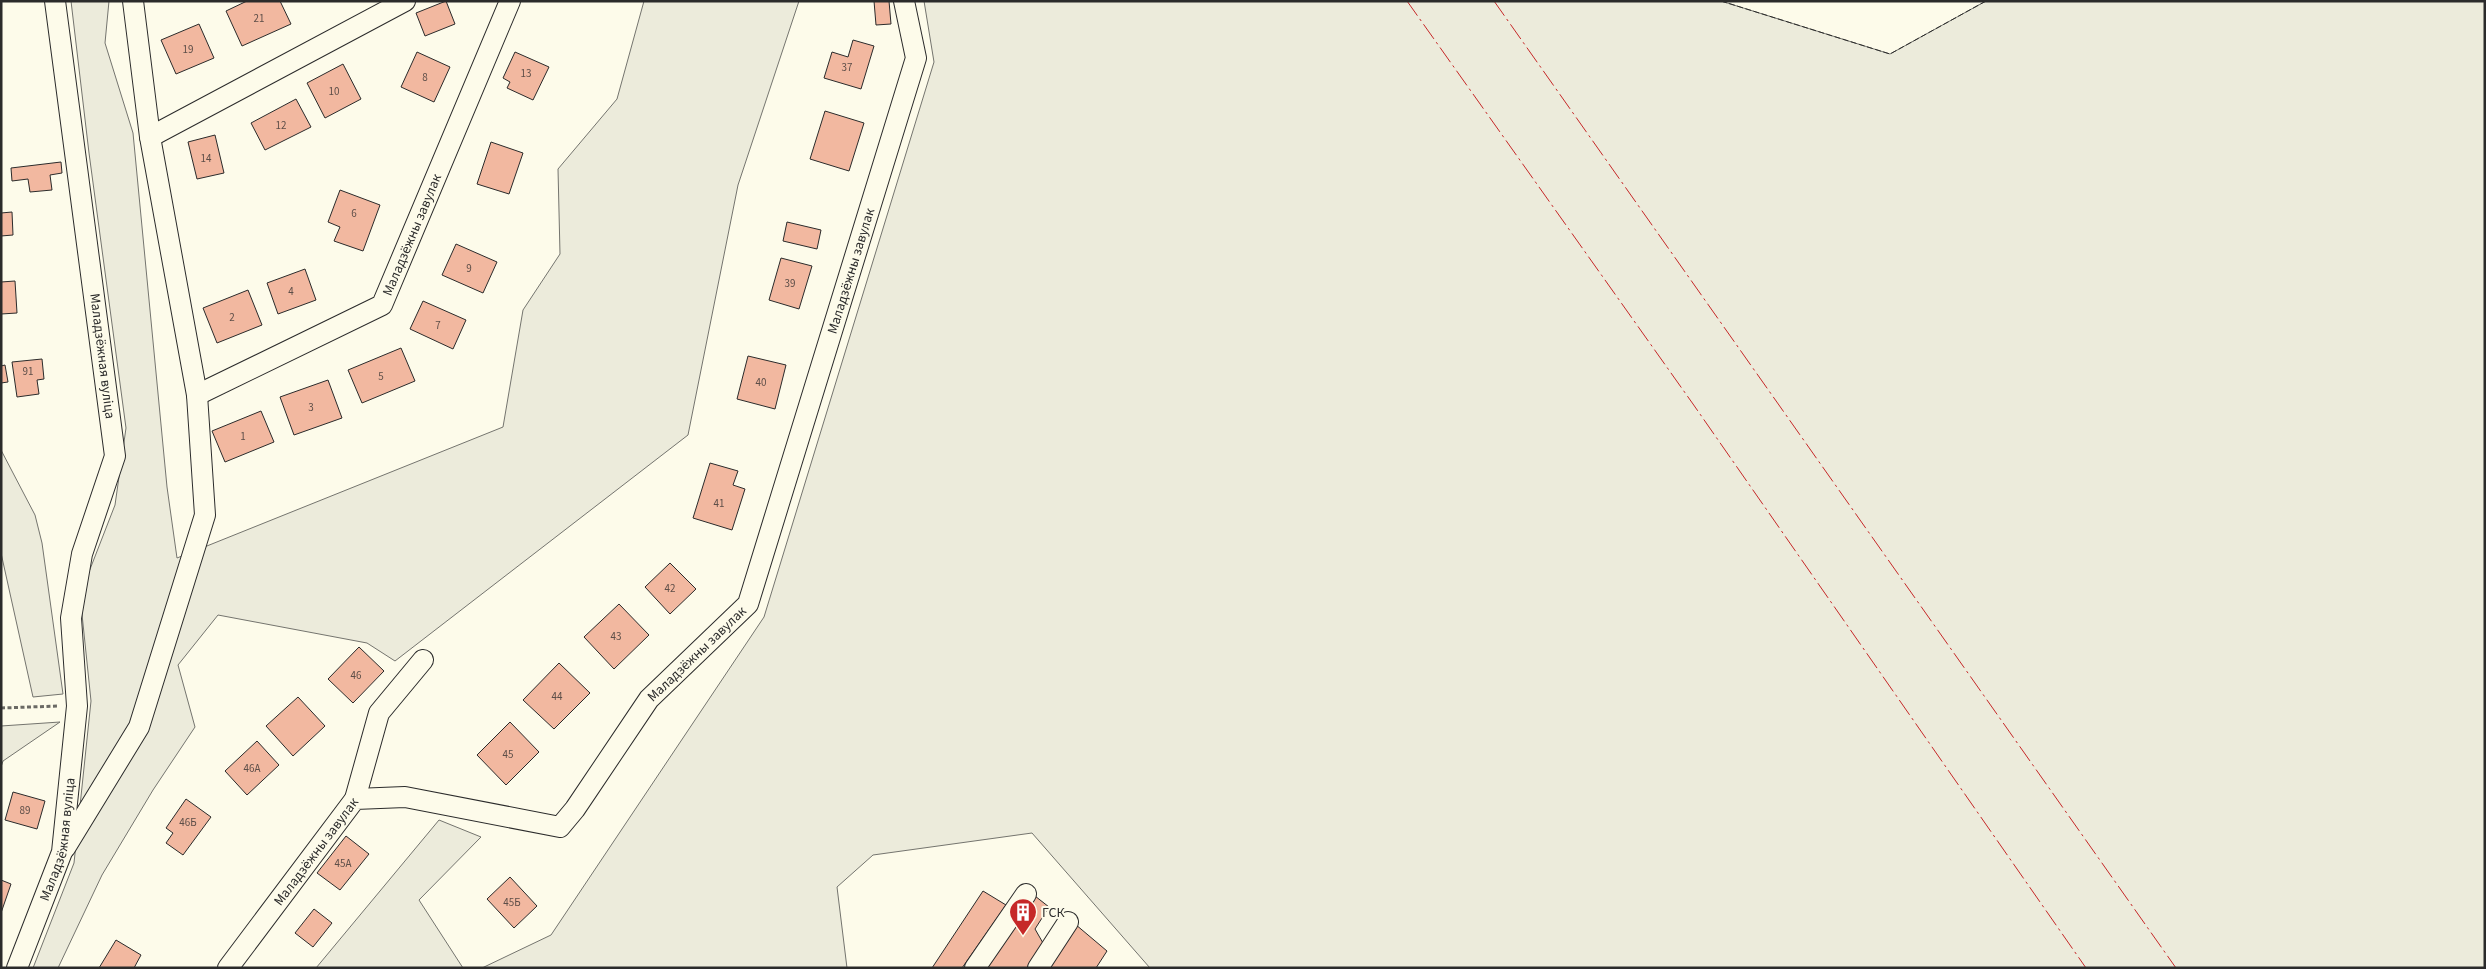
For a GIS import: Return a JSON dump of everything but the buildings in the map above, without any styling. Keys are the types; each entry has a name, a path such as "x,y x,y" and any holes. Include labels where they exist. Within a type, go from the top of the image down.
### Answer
{"street":[{"name":"Маладзёжная вуліца","path":"16,968 62,852 77,706 71,618 82,554 116,456 55,1"},
{"path":"62,852 140,727 205,514 197,395 150,137 133,1"},
{"path":"150,137 404,1"},
{"name":"Маладзёжны завулак","path":"197,395 382,305 510,1"},
{"name":"Маладзёжны завулак","path":"228,968 355,799 405,797 560,827 575,809 649,699 748,604 916,58 904,1"},
{"path":"355,799 379,713 423,660"},
{"path":"975,968 1026,894"},
{"path":"1038,968 1068,922"}],"path":[{"path":"1,708 77,706"}],"shaded area":[{"path":"71,1 109,1 105,43 133,133 167,487 177,558 503,427 523,310 560,254 558,169 617,99 644,1 799,1 738,185 688,435 395,661 367,643 218,615 178,665 195,727 153,790 102,875 58,968 33,968 74,863 91,701 80,595 115,505 126,428 89,153"},
{"path":"924,1 1721,1 1890,54 1986,1 2485,1 2485,968 1150,968 1032,833 873,855 837,887 847,968 482,968 551,935 764,617 934,62"},
{"path":"1,450 35,515 42,543 63,694 33,697 1,553"},
{"path":"60,722 3,761 1,767 1,726"},
{"path":"439,820 481,837 419,900 463,968 316,968"}],"fence":[{"path":"1721,1 1890,54 1986,1"}],"power":[{"path":"1407,1 1693,404 2086,968"},
{"path":"1494,1 2176,968"}],"place":[{"name":"ГСК","path":"1023,936"}]}
